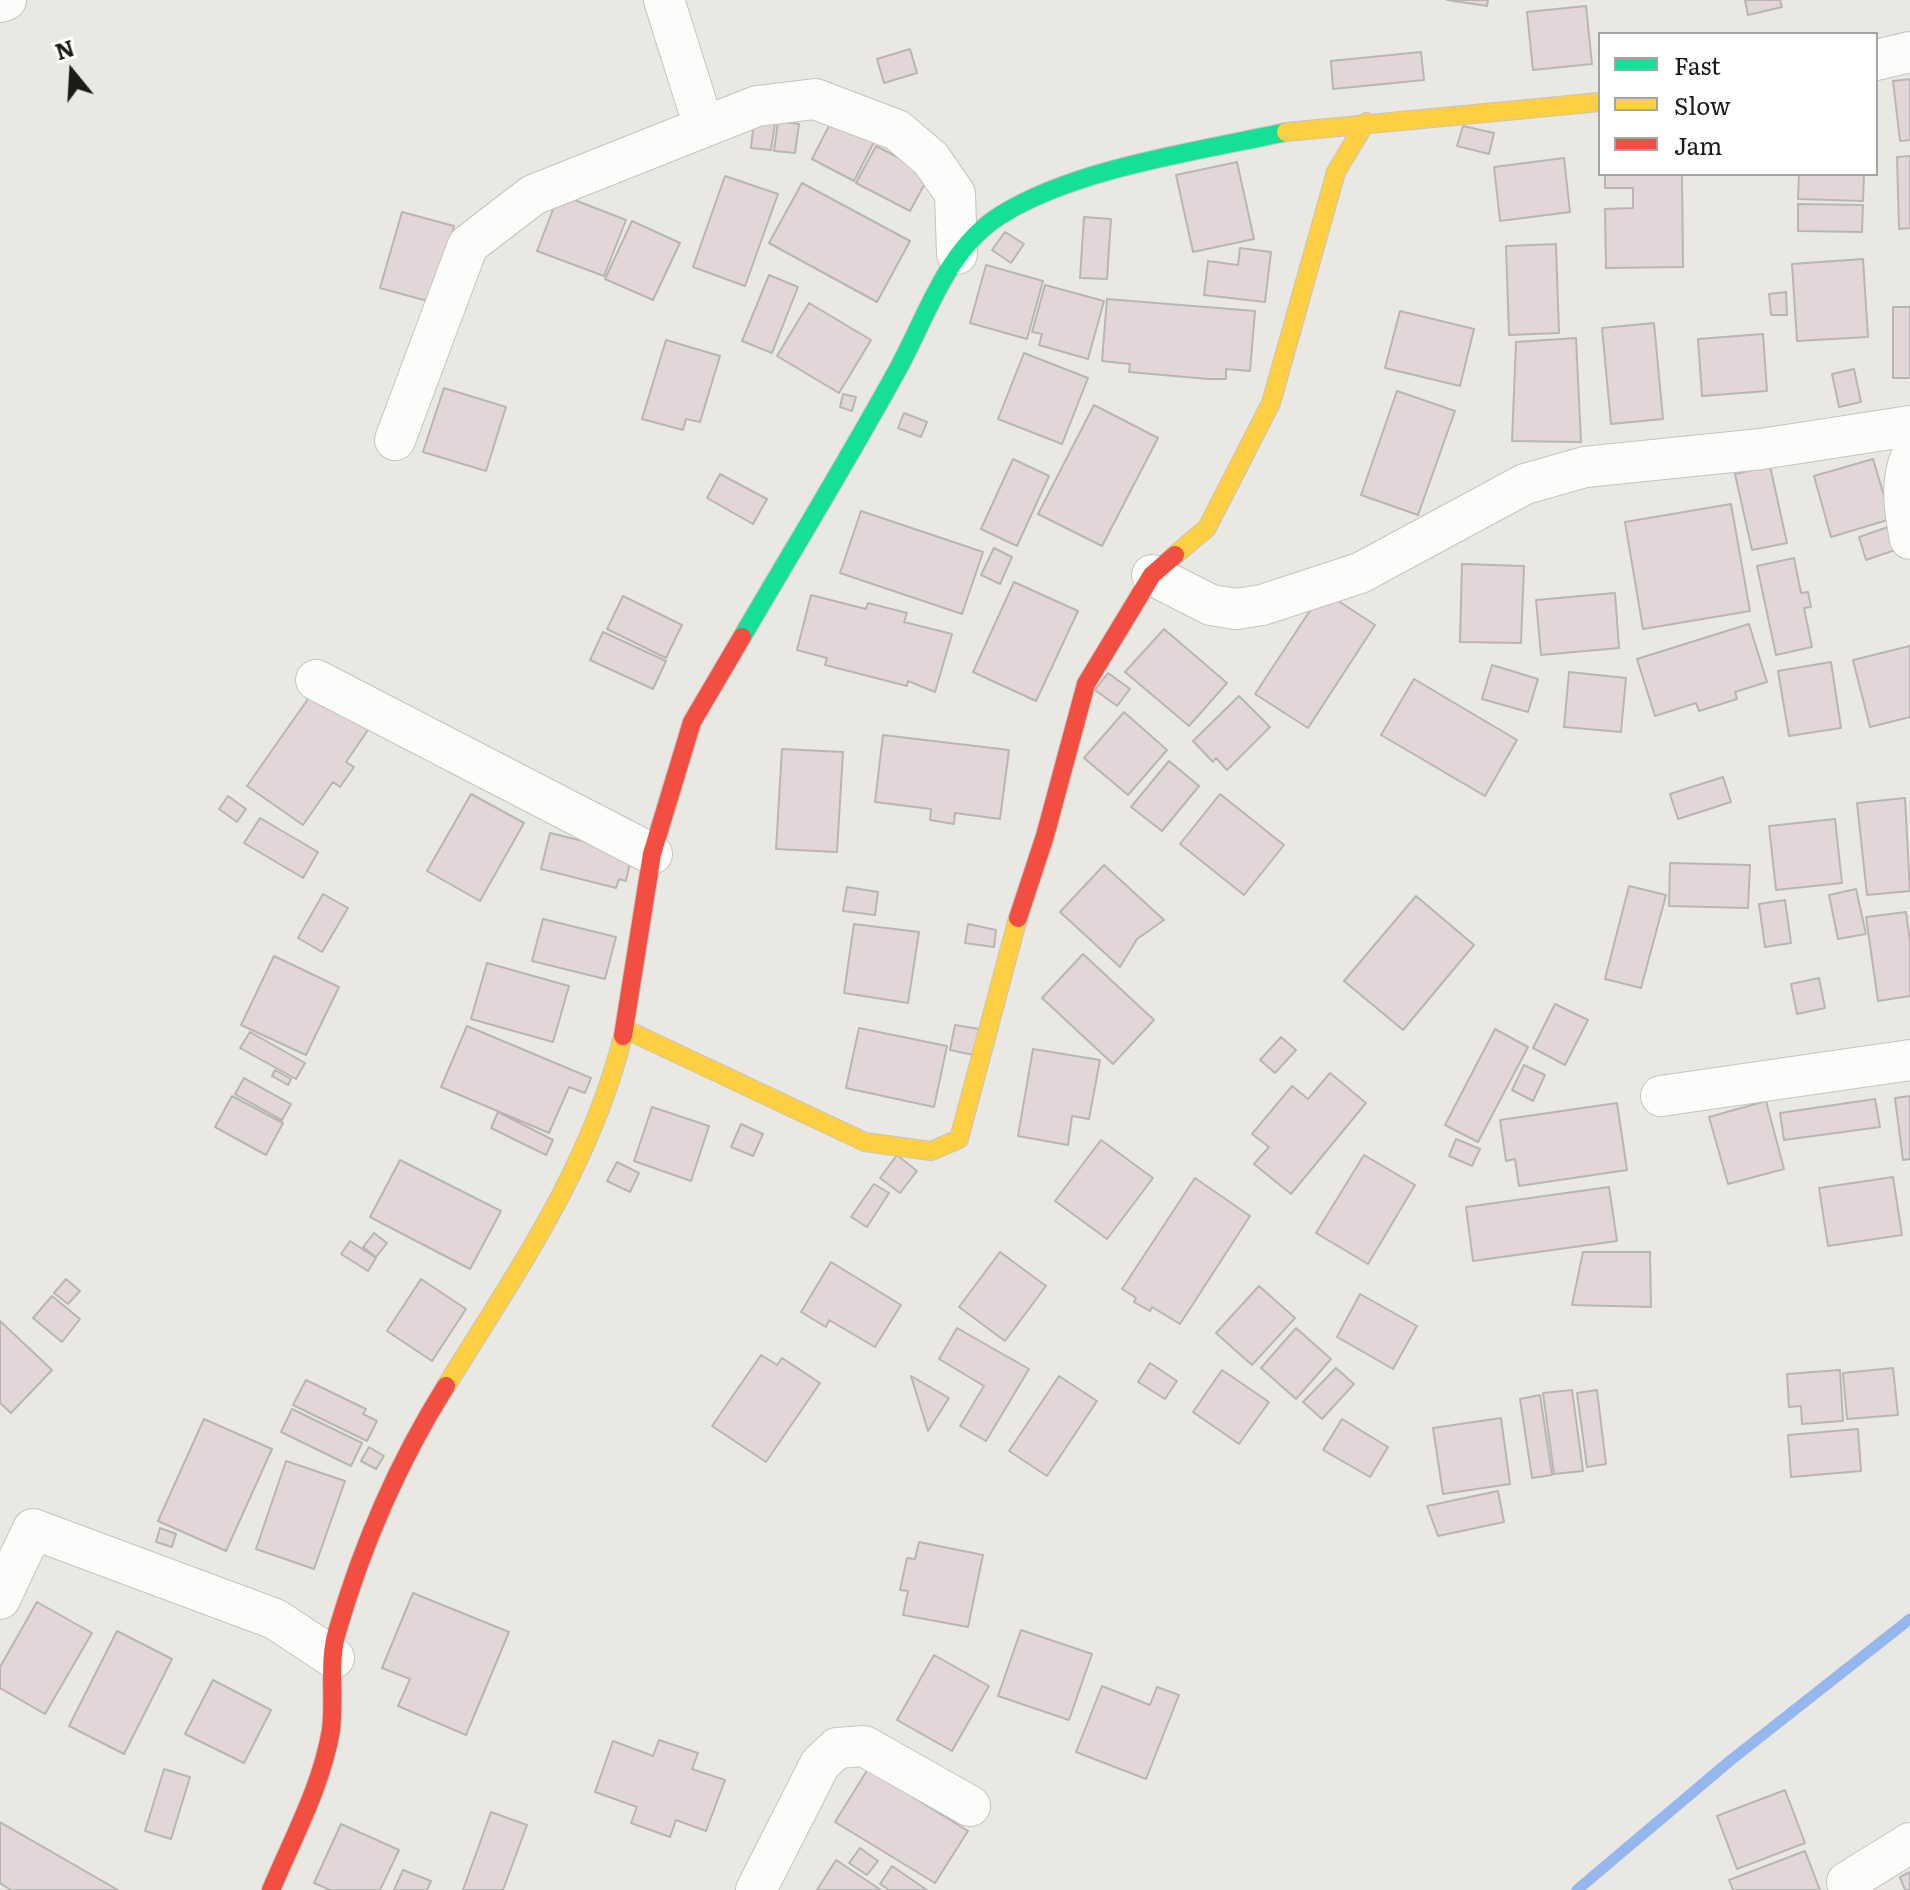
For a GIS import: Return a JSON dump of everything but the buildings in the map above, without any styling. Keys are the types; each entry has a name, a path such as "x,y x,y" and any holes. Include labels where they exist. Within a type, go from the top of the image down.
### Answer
{"street":[{"path":"0,2 6,0"},
{"path":"664,0 704,127"},
{"path":"1878,60 1910,52"},
{"path":"395,440 468,245 533,195 757,106 815,99 897,130 931,159 955,194 957,254"},
{"path":"271,1890 324,1763 331,1727 336,1635 384,1503 415,1435 560,1202 609,1093 625,1029 652,854 692,722 898,369 957,254 1000,215 1064,186 1141,164 1307,127 1598,102"},
{"path":"625,1029 865,1142 931,1151 959,1139 1007,951 1045,836 1086,684 1152,575 1207,528 1271,403 1336,172 1366,122"},
{"path":"1152,575 1211,605 1236,609 1262,605 1360,573 1525,484 1585,467 1761,449 1910,426"},
{"path":"1910,459 1905,471 1904,506 1910,539"},
{"path":"316,680 652,854"},
{"path":"1661,1096 1910,1060"},
{"path":"0,1599 33,1529 275,1619 334,1658"},
{"path":"756,1890 820,1764 837,1748 864,1746 970,1806"},
{"path":"1849,1890 1847,1882 1910,1843"}],"waterway":[{"path":"1577,1890 1731,1760 1910,1619"}],"traffic: fast":[{"path":"742,637 879,403 940,284 952,264 982,229 1031,199 1101,173 1286,132"}],"traffic: slow":[{"path":"1286,132 1598,102"},
{"path":"1175,555 1207,528 1271,403 1336,172 1366,122"},
{"path":"625,1029 865,1142 931,1151 959,1139 1018,918"},
{"path":"446,1386 524,1260 571,1174 592,1130 623,1036"}],"traffic: jam":[{"path":"1018,918 1045,836 1086,684 1152,575 1175,555"},
{"path":"623,1036 652,854 692,722 742,637"},
{"path":"271,1890 306,1811 327,1751 332,1718 334,1644 358,1568 397,1474 446,1386"}]}
